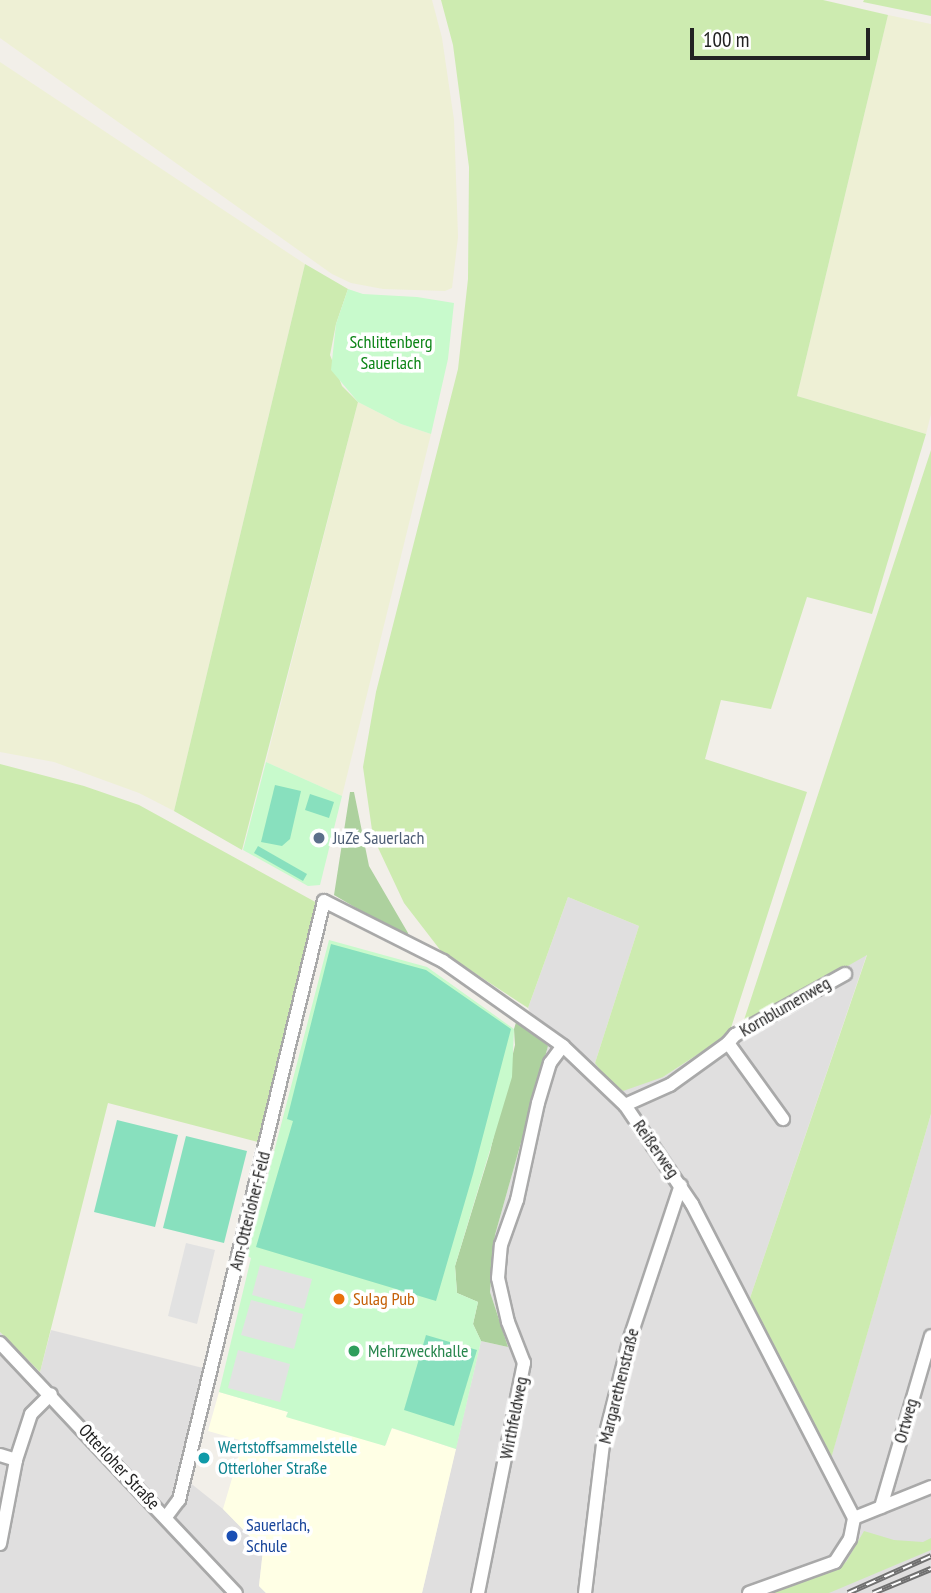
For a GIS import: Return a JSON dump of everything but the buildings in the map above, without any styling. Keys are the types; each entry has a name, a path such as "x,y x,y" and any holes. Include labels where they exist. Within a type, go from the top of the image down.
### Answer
{"street":[{"name":"Reißerweg","path":"324,901 443,961 563,1046 625,1105 681,1185 854,1518"},
{"name":"Am-Otterloher-Feld","path":"166,1517 179,1500 324,901"},
{"name":"Kornblumenweg","path":"625,1105 670,1085 728,1044 735,1035 845,974"},
{"name":"Kornblumenweg","path":"728,1044 783,1119"},
{"name":"Wirthfeldweg","path":"478,1593 524,1363 508,1322 498,1278 501,1245 517,1200 550,1063 563,1046"},
{"name":"Margarethenstraße","path":"584,1593 603,1445 630,1338 681,1185"},
{"name":"Ortweg","path":"881,1507 931,1336"},
{"name":"Otterloher Straße","path":"0,1343 236,1593"},
{"path":"0,1544 16,1460 31,1414 51,1394"},
{"path":"0,1455 16,1460"},
{"path":"749,1593 835,1562 850,1539 854,1518 931,1488"}],"shaded area":[{"path":"0,0 432,0 442,38 454,120 458,237 452,288 445,291 383,289 351,283 332,274 0,38"},
{"path":"888,15 931,24 931,414 926,434 797,396"},
{"path":"0,62 305,264 174,811 139,793 54,762 0,752"},
{"path":"358,402 401,424 431,434 342,796 266,762"},
{"path":"568,897 639,926 595,1063 663,1077 729,1034 867,954 750,1298 830,1461 931,1114 931,1593 422,1593 481,1341 508,1347 490,1292 495,1235 548,1046 528,1008"},
{"path":"186,1243 215,1250 197,1324 168,1316"},
{"path":"260,1265 312,1279 304,1309 252,1295"},
{"path":"251,1300 303,1314 294,1349 241,1335"},
{"path":"51,1330 203,1368 179,1474 223,1509 263,1550 259,1586 266,1593 0,1593 0,1332 40,1372"},
{"path":"238,1350 290,1364 280,1402 228,1388"},
{"path":"219,1392 288,1412 286,1416 386,1445 391,1428 456,1449 422,1593 266,1593 259,1586 263,1550 223,1509 243,1441 208,1431"}],"green space":[{"path":"441,0 823,0 888,15 797,396 926,434 872,614 807,597 771,709 721,700 705,759 807,792 729,1034 663,1077 623,1091 607,1079 595,1063 639,926 568,897 528,1008 441,951 404,903 373,837 363,767 376,692 458,369 468,279 469,167 453,45"},
{"path":"931,0 931,16 863,2"},
{"path":"305,264 348,289 336,324 330,355 342,386 358,402 242,850 174,811"},
{"name":"Schlittenberg Sauerlach","path":"348,289 363,294 417,297 454,303 448,359 431,434 401,424 358,402 331,370 336,324"},
{"path":"931,450 931,1114 830,1462 750,1298 867,955 742,1026"},
{"path":"266,762 342,796 320,885 308,886 243,850"},
{"path":"0,764 84,786 139,805 319,904 258,1142 108,1103 40,1372 0,1332"},
{"path":"275,785 301,791 290,839 282,846 261,842"},
{"path":"350,792 354,792 369,866 409,939 334,895"},
{"path":"310,794 334,802 329,818 305,810"},
{"path":"258,846 307,874 303,881 254,853"},
{"path":"329,940 427,967 514,1029 512,1077 455,1266 457,1293 478,1302 473,1324 481,1341 456,1449 392,1428 385,1446 286,1417 288,1412 219,1392 251,1258 247,1256"},
{"path":"331,944 426,970 511,1029 436,1301 256,1247 293,1121 287,1119"},
{"path":"517,1019 548,1046 495,1235 490,1292 508,1347 481,1341 473,1324 478,1302 457,1293 455,1266 490,1152 515,1045 514,1029"},
{"path":"117,1120 178,1135 155,1227 94,1212"},
{"path":"186,1136 247,1151 224,1243 163,1228"},
{"path":"426,1335 477,1350 454,1426 404,1410"},
{"path":"864,1531 894,1540 923,1542 931,1538 931,1550 829,1593 772,1593 846,1562"}],"railway":[{"path":"848,1593 931,1556"},
{"path":"873,1593 931,1569"}],"place":[{"name":"JuZe Sauerlach","path":"319,838"},
{"name":"Sulag Pub","path":"339,1299"},
{"name":"Mehrzweckhalle","path":"354,1351"},
{"name":"Wertstoffsammelstelle Otterloher Straße","path":"204,1458"},
{"name":"Sauerlach, Schule","path":"232,1536"}]}
